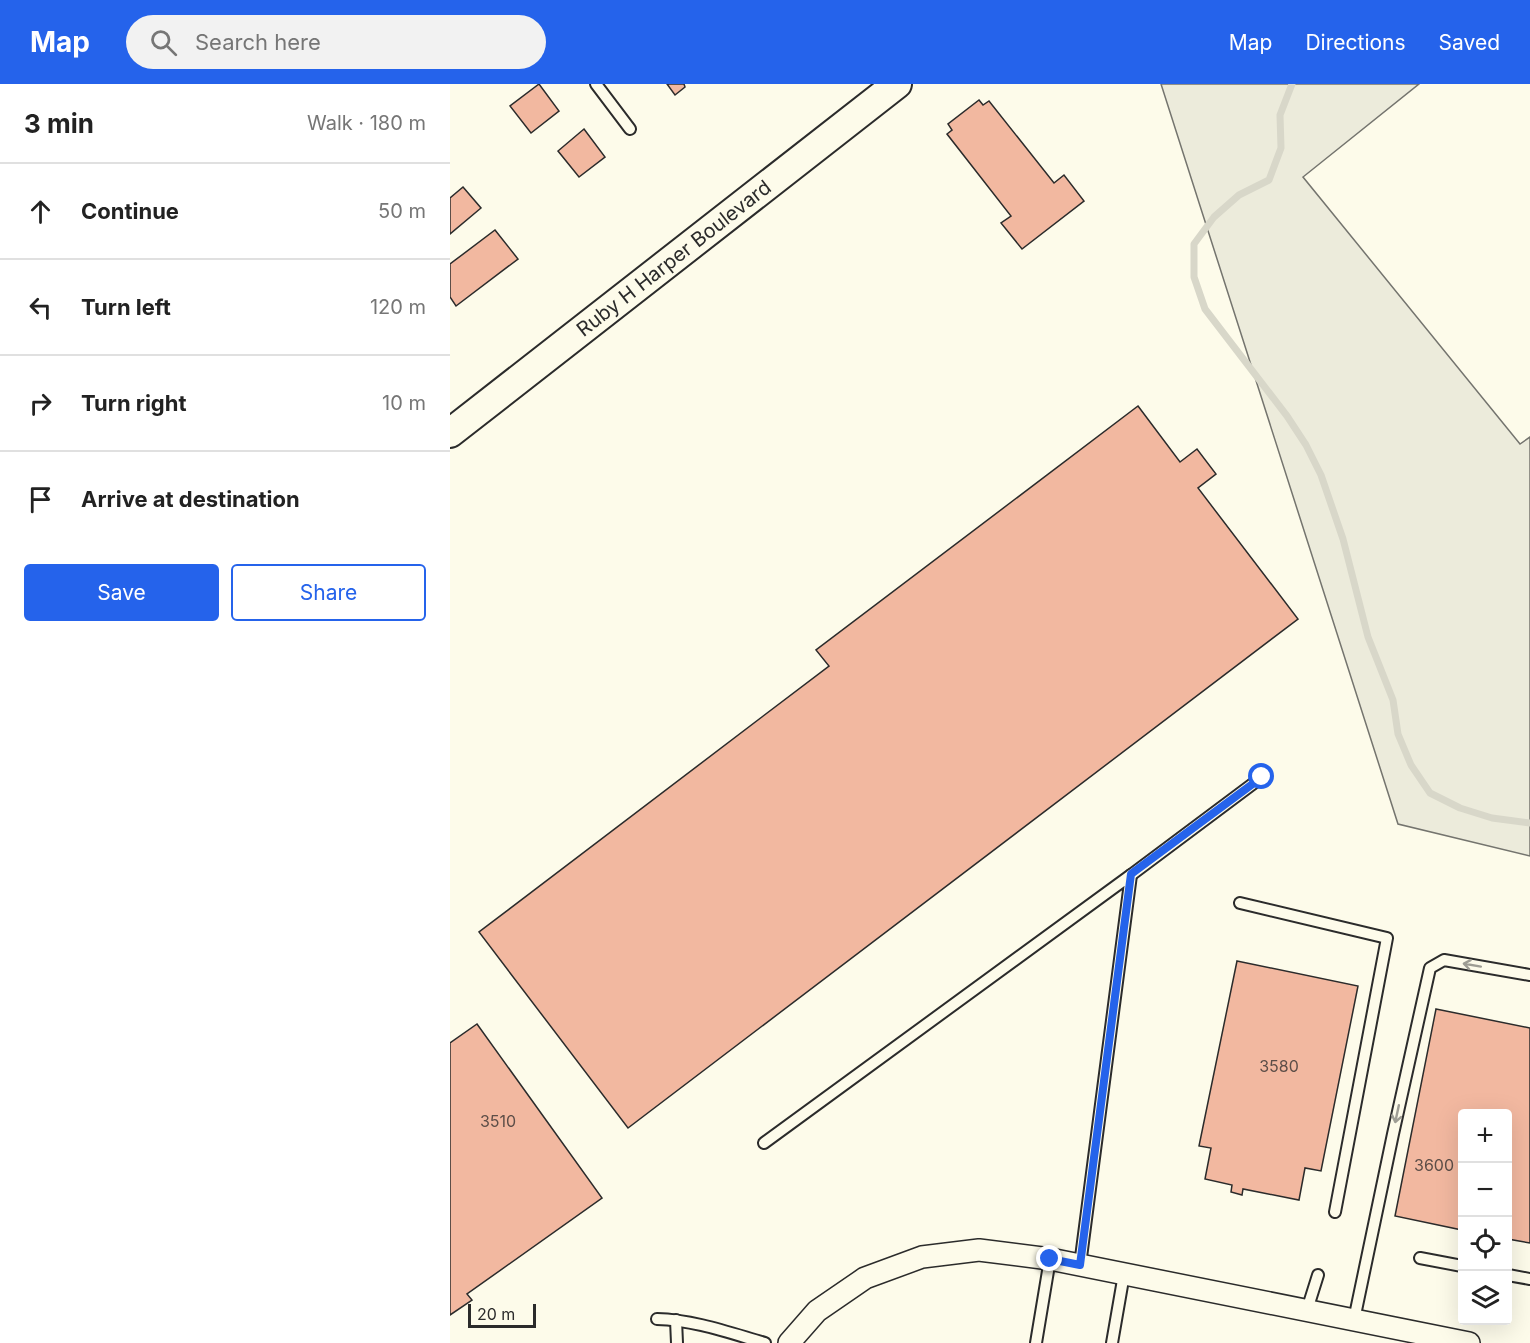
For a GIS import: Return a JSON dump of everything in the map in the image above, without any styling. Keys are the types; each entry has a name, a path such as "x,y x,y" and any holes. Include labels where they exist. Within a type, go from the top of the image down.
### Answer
{"street":[{"name":"Ruby H Harper Boulevard","path":"450,433 897,84"},
{"path":"789,1343 817,1311 865,1278 922,1257 979,1250 1050,1259 1462,1342"}],"lane":[{"path":"596,84 630,129"},
{"path":"764,1143 1262,777"},
{"path":"1080,1265 1131,874"},
{"path":"1240,903 1387,938 1335,1212"},
{"path":"1354,1320 1430,968 1444,960 1530,975"},
{"path":"1420,1258 1458,1265"},
{"path":"1036,1343 1050,1259"},
{"path":"1112,1343 1124,1274"},
{"path":"1307,1310 1318,1275"},
{"path":"1512,1276 1530,1279"},
{"path":"657,1319 676,1320 765,1343"},
{"path":"676,1320 677,1343"}],"shaded area":[{"path":"1161,84 1419,84 1303,177 1520,444 1530,437 1530,856 1398,824"}],"building":[{"path":"539,84 559,111 531,133 510,106"},
{"path":"667,84 684,84 685,87 675,95"},
{"path":"979,100 983,105 989,101 1054,183 1064,175 1084,201 1022,249 1001,223 1011,216 947,134 952,130 948,124"},
{"path":"584,129 605,157 579,177 558,151"},
{"path":"463,187 481,208 450,234 450,198"},
{"path":"495,230 518,259 456,306 450,297 450,264"},
{"path":"1138,406 1180,462 1197,449 1216,474 1198,488 1298,619 628,1128 479,932 829,666 816,650"},
{"path":"1237,961 1358,986 1321,1171 1305,1168 1299,1200 1243,1189 1242,1195 1231,1192 1232,1185 1205,1179 1211,1148 1199,1146"},
{"path":"1436,1009 1530,1028 1530,1243 1512,1240 1512,1109 1458,1109 1458,1229 1395,1216"},
{"path":"477,1024 602,1198 467,1294 472,1300 450,1315 450,1043"}],"waterway":[{"path":"1292,84 1280,115 1281,148 1269,180 1239,195 1214,217 1194,244 1194,277 1205,309 1287,416 1306,445 1321,475 1343,539 1368,637 1393,700 1398,734 1411,765 1430,793 1460,808 1492,818 1530,823"}],"route":[{"path":"1050,1259 1080,1265 1131,874 1262,777"}]}
